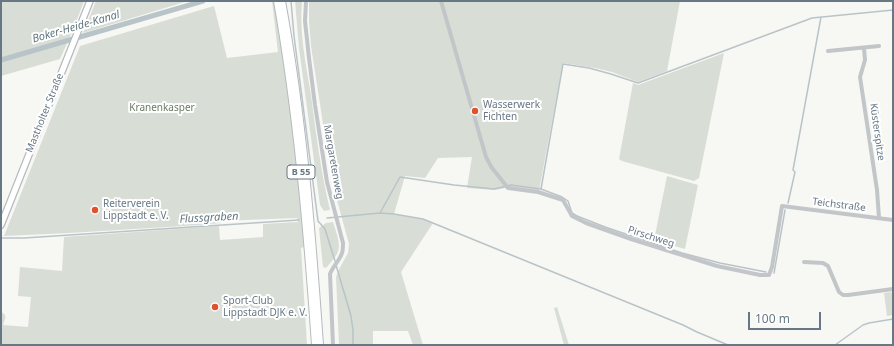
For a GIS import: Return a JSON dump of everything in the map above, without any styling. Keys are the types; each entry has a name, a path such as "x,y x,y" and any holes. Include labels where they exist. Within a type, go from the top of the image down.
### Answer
{"main road":[{"name":"B 55","path":"277,1 293,103 304,201 315,345"},
{"name":"B 55","path":"282,1 298,102 310,208 320,345"}],"street":[{"name":"Mastholter Straße","path":"1,225 90,1"},
{"name":"Margaretenweg","path":"306,1 305,21 310,66 327,182 343,243 343,252 330,274 333,345"},
{"name":"Pirschweg","path":"441,1 486,157 492,168 508,188 538,192 563,200 572,216 586,223 631,239 717,266 760,276 768,275 772,267 782,206"},
{"path":"828,51 879,46"},
{"name":"Küsterspitze","path":"864,48 865,60 860,77 877,190 879,218"},
{"name":"Teichstraße","path":"782,206 893,220"},
{"path":"804,262 823,263 828,266 839,292 843,295 893,288"}],"green space":[{"path":"1,1 84,1 60,59 1,76"},
{"path":"96,1 188,1 83,33"},
{"name":"Kranenkasper","path":"272,1 274,1 283,62 299,186 304,247 301,248 307,345 1,345 1,312 5,314 3,325 28,327 31,297 18,296 20,267 62,271 64,237 219,226 220,240 263,237 263,224 298,222 297,218 221,221 221,223 200,225 4,236 80,46 214,6 227,58 278,52"},
{"path":"295,1 302,1 301,25 304,48 319,153 330,210 324,211 320,205 299,48"},
{"path":"309,1 680,1 667,71 638,82 612,72 563,63 539,191 511,187 495,190 467,188 472,157 438,158 425,178 405,176 394,214 423,219 433,223 401,272 423,345 413,345 408,331 373,331 373,345 339,345 336,277 348,253 349,244 332,182 311,46"},
{"path":"724,53 699,178 694,181 619,159 633,83 638,85"},
{"path":"667,176 698,185 685,249 654,240"},
{"path":"333,222 339,247 336,256 326,268 323,267 319,228 326,223"},
{"path":"891,292 893,296 893,315 887,316 884,293"},
{"path":"557,307 569,345 564,345 554,308"}],"waterway":[{"name":"Boker-Heide-Kanal","path":"1,60 203,1"},
{"path":"291,1 294,36 318,221 325,229 335,261"},
{"path":"541,189 563,64 589,68 638,83 812,18 893,10"},
{"path":"788,203 795,172 793,170 821,17"},
{"path":"380,213 400,177 494,189 511,185 541,189 562,197 568,201 572,213 577,216 605,227 682,253 720,263 766,272"},
{"path":"774,273 785,210"},
{"path":"327,218 380,213 423,219 683,325 728,345"},
{"name":"Flussgraben","path":"1,238 24,238 299,220"},
{"path":"336,265 351,316 353,345"},
{"path":"835,345 863,325 893,319"}],"place":[{"name":"Wasserwerk Fichten","path":"475,111"},
{"name":"Reiterverein Lippstadt e. V.","path":"95,210"},
{"name":"Sport-Club Lippstadt DJK e. V.","path":"215,307"}]}
